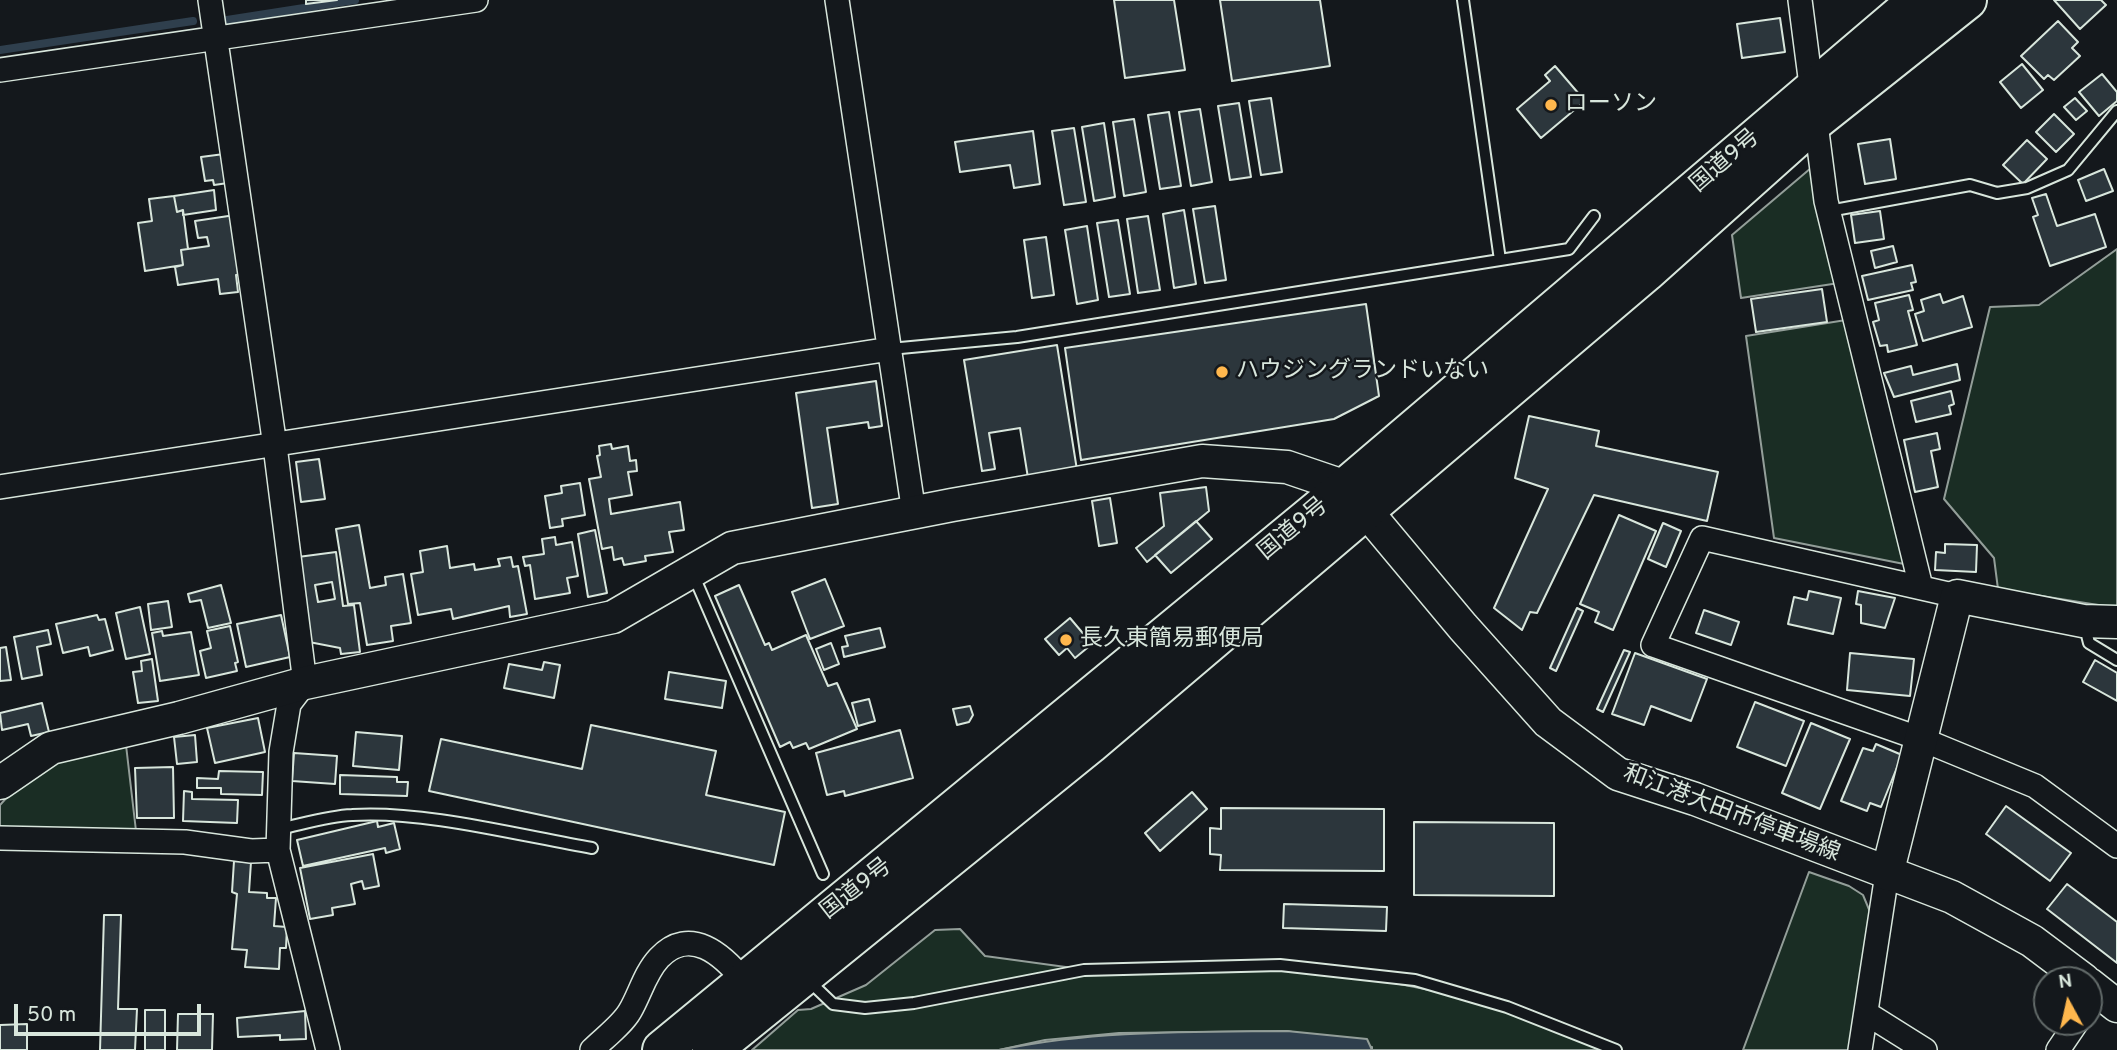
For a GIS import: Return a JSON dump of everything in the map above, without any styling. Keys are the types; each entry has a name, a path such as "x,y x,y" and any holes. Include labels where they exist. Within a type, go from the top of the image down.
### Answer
{"highway":[{"name":"国道9号","path":"687,1043 746,1021 1090,744 1356,498 1814,104 1918,0"},
{"name":"国道9号","path":"1814,104 1967,0"},
{"name":"国道9号","path":"687,1043 744,981 817,921 1356,498"}],"street":[{"path":"210,0 275,446 304,682 289,704 281,752 278,840 328,1050"},
{"path":"0,70 476,0"},
{"path":"836,0 914,513"},
{"path":"1800,0 1829,211 1921,587"},
{"path":"0,487 890,349"},
{"path":"0,783 51,748 179,718 304,682 613,617 732,548 1202,461 1287,467 1356,498"},
{"name":"和江港大田市停車場線","path":"1356,498 1462,627 1548,722 1618,774 1695,799 1952,897 2032,941 2062,966"},
{"path":"2114,837 2035,786 1921,739 1653,645 1702,538 1957,596 2083,621 2117,622"},
{"path":"1860,1050 1887,874 1957,596"},
{"path":"0,838 185,842 251,851 278,840"},
{"path":"592,1050 629,1013 658,958 675,946 700,945 724,957 744,981"},
{"path":"1866,1013 1924,1050"}],"lane":[{"path":"1463,0 1500,260"},
{"path":"1829,211 1970,186 1997,193 2027,188 2068,170 2117,111"},
{"path":"890,349 1017,337 1569,248 1594,216"},
{"path":"692,571 824,874"},
{"path":"2083,621 2089,643 2117,660"},
{"path":"278,840 351,815 375,815 430,820 592,848"},
{"path":"814,967 833,1004 865,1008 914,1003 1084,970 1280,965 1415,980 1507,1007 1616,1050"}],"green space":[{"path":"1811,168 1839,283 1741,298 1732,235"},
{"path":"2117,249 2117,608 1998,589 1994,558 1944,499 1990,307 2039,305"},
{"path":"1846,320 1909,565 1774,538 1746,336"},
{"path":"126,745 136,831 0,828 0,805 35,766"},
{"path":"1809,872 1849,886 1863,895 1873,919 1849,1050 1743,1050"},
{"path":"960,929 985,956 1117,974 1285,970 1364,977 1450,994 1518,1013 1607,1050 1372,1050 1372,1047 1287,1031 1119,1033 1045,1040 999,1050 752,1050 798,1010 811,1009 866,985 935,930"}],"water":[{"path":"1287,1031 1367,1039 1372,1050 999,1050 1106,1035"}],"building":[{"path":"306,0 337,0 306,4"},
{"path":"1114,0 1174,0 1185,70 1125,78"},
{"path":"1220,0 1320,0 1330,66 1232,81"},
{"path":"2054,0 2101,0 2106,5 2080,29"},
{"path":"1780,18 1785,52 1742,58 1737,24"},
{"path":"2058,21 2078,42 2072,48 2080,56 2054,80 2048,75 2044,79 2021,56"},
{"path":"2022,64 2043,90 2021,108 2000,82"},
{"name":"ローソン","path":"1555,66 1585,101 1541,138 1517,109 1550,81 1545,75"},
{"path":"2102,74 2117,92 2117,101 2099,116 2079,92"},
{"path":"1271,98 1282,172 1261,175 1249,101"},
{"path":"2075,98 2087,111 2076,120 2064,107"},
{"path":"1239,103 1251,177 1230,180 1218,106"},
{"path":"1200,109 1212,182 1191,186 1179,112"},
{"path":"1169,112 1181,186 1160,189 1148,115"},
{"path":"2054,114 2074,134 2056,152 2036,132"},
{"path":"1134,119 1146,192 1124,196 1113,122"},
{"path":"1104,123 1115,197 1094,201 1082,127"},
{"path":"1074,128 1086,202 1064,205 1052,131"},
{"path":"1033,131 1040,184 1014,188 1010,165 960,172 955,142"},
{"path":"1890,139 1896,179 1865,184 1858,144"},
{"path":"2027,140 2047,159 2023,184 2003,165"},
{"path":"224,154 228,183 214,185 213,180 205,181 201,157"},
{"path":"2104,169 2113,191 2086,201 2078,180"},
{"path":"214,190 216,210 183,215 183,210 177,212 174,196"},
{"path":"2046,194 2057,226 2095,214 2106,247 2050,266 2033,217 2038,215 2032,198"},
{"path":"174,196 177,212 183,210 188,249 181,250 183,265 145,271 138,223 152,221 149,199"},
{"path":"1215,206 1226,280 1205,283 1193,209"},
{"path":"1184,210 1196,284 1174,288 1163,214"},
{"path":"1880,211 1884,239 1855,243 1851,215"},
{"path":"235,215 244,274 236,275 238,292 220,294 218,279 178,285 175,267 183,265 181,250 209,246 207,237 198,238 195,221"},
{"path":"1148,216 1160,290 1138,293 1127,219"},
{"path":"1118,220 1130,294 1109,297 1097,223"},
{"path":"1087,226 1098,300 1077,304 1065,230"},
{"path":"1046,237 1054,295 1032,298 1024,240"},
{"path":"1893,246 1897,262 1875,268 1871,251"},
{"path":"1912,265 1916,282 1911,283 1913,290 1868,300 1862,276"},
{"path":"1822,289 1827,322 1756,332 1751,299"},
{"path":"1940,294 1943,303 1963,296 1972,327 1923,341 1915,314 1924,311 1921,300"},
{"path":"1909,295 1913,310 1908,311 1917,345 1888,352 1887,345 1880,346 1873,322 1879,320 1875,303"},
{"name":"ハウジングランドいない","path":"1366,304 1379,396 1334,419 1081,460 1065,348"},
{"path":"1057,345 1077,470 1028,478 1020,428 989,433 995,469 982,471 964,360"},
{"path":"1957,364 1960,380 1894,397 1884,373 1911,366 1913,375"},
{"path":"876,381 882,426 869,428 868,422 827,428 838,504 812,508 796,393"},
{"path":"1951,391 1954,404 1949,406 1951,414 1916,422 1911,401"},
{"path":"1529,416 1599,431 1596,446 1718,472 1707,521 1594,495 1537,613 1530,612 1522,630 1494,608 1548,489 1515,478"},
{"path":"1937,433 1940,449 1931,451 1938,487 1915,492 1904,440"},
{"path":"611,444 612,449 628,446 630,461 636,460 637,471 628,472 632,495 609,499 611,514 680,502 684,530 669,532 673,552 645,556 646,561 624,565 622,558 614,560 612,547 602,549 589,479 601,477 597,456 600,455 599,446"},
{"path":"319,459 325,499 301,502 296,462"},
{"path":"580,483 585,515 562,519 563,526 550,528 545,496 562,493 561,486"},
{"path":"1206,487 1209,511 1147,562 1136,548 1164,526 1160,493"},
{"path":"1110,498 1117,543 1099,546 1092,501"},
{"path":"1619,515 1656,531 1613,630 1595,622 1599,612 1580,604"},
{"path":"1196,521 1212,539 1171,573 1155,555"},
{"path":"1663,523 1681,531 1666,567 1648,559"},
{"path":"359,525 370,588 386,585 385,577 403,574 411,623 391,626 393,641 367,645 360,603 348,604 336,529"},
{"path":"595,530 607,593 588,597 578,534"},
{"path":"555,537 556,545 572,542 578,576 567,578 570,593 535,599 530,565 525,566 523,557 544,554 542,539"},
{"path":"1945,544 1977,545 1976,572 1935,570 1936,552 1945,553"},
{"path":"447,546 450,568 474,564 475,570 500,566 498,559 511,557 513,567 518,566 527,614 510,617 509,606 453,619 451,609 418,615 411,574 423,572 420,551"},
{"path":"336,552 343,606 354,605 360,652 341,654 340,648 309,642 298,557","holes":["332,582 335,599 318,602 315,585"]},
{"path":"825,579 844,626 810,639 792,592"},
{"path":"221,585 231,623 208,628 201,600 190,602 188,594"},
{"path":"739,585 765,645 769,643 772,650 806,635 828,686 837,683 857,729 809,749 806,743 793,748 790,742 780,747 715,596"},
{"path":"1809,591 1841,598 1833,634 1788,624 1794,597 1807,600"},
{"path":"1858,591 1895,598 1885,628 1861,623 1861,605 1856,604"},
{"path":"168,601 172,627 151,630 148,604"},
{"path":"140,607 150,654 126,659 116,613"},
{"path":"1577,608 1583,611 1556,671 1550,668"},
{"path":"1704,610 1739,622 1731,645 1696,633"},
{"path":"97,615 99,620 105,619 113,650 90,656 88,647 63,653 56,624"},
{"path":"281,615 290,657 246,667 237,624"},
{"path":"1070,618 1092,644 1075,658 1067,648 1059,655 1045,639"},
{"path":"230,626 238,662 235,663 237,671 206,678 200,651 211,648 207,631"},
{"path":"880,628 885,647 844,657 842,647 848,646 845,636"},
{"path":"48,630 51,644 37,647 42,675 22,679 14,637"},
{"path":"162,631 163,636 191,632 199,675 160,681 152,633"},
{"path":"831,643 839,664 824,670 816,649"},
{"path":"6,647 11,680 0,681 0,648"},
{"path":"1624,650 1630,652 1603,712 1597,709"},
{"path":"1635,653 1707,679 1691,721 1651,706 1644,725 1612,714"},
{"path":"1850,653 1914,659 1910,696 1847,690"},
{"path":"152,659 158,701 138,703 133,672 142,671 141,661"},
{"path":"2095,660 2117,673 2117,701 2083,682"},
{"path":"544,662 560,665 554,698 504,688 509,664 542,670"},
{"path":"669,672 726,681 722,708 665,699"},
{"path":"869,699 875,721 858,726 852,703"},
{"path":"1755,702 1804,721 1786,766 1737,747"},
{"path":"42,703 49,732 31,736 28,724 2,730 0,713"},
{"path":"970,706 973,715 969,722 957,725 953,709"},
{"path":"258,718 265,752 215,763 207,728"},
{"path":"1811,723 1850,739 1820,809 1782,793"},
{"path":"591,725 716,751 706,795 785,812 774,865 429,791 441,739 582,769"},
{"path":"900,730 913,778 845,796 844,791 827,795 816,753"},
{"path":"356,732 402,736 399,770 353,766"},
{"path":"195,735 197,762 177,764 174,737"},
{"path":"1876,744 1902,755 1881,807 1870,803 1867,811 1841,801 1863,748 1873,751"},
{"path":"294,753 337,756 335,784 292,781"},
{"path":"173,767 174,818 137,818 135,768"},
{"path":"219,771 263,772 262,795 221,794 221,788 197,788 197,778 218,779"},
{"path":"340,775 397,777 397,782 408,782 407,796 340,794"},
{"path":"184,791 192,792 192,799 238,800 237,823 183,821"},
{"path":"1192,792 1207,809 1160,851 1145,833"},
{"path":"2006,806 2071,853 2050,881 1986,834"},
{"path":"1221,808 1384,809 1384,871 1220,870 1221,855 1210,854 1210,828 1221,829"},
{"path":"377,821 378,827 394,823 400,849 386,853 385,848 303,866 297,840"},
{"path":"1414,822 1554,823 1554,896 1414,895"},
{"path":"373,854 379,886 364,889 362,881 351,884 355,904 332,908 333,915 310,919 300,868"},
{"path":"234,861 251,862 249,892 267,893 267,898 276,898 274,926 287,927 286,948 280,948 279,969 245,967 247,950 232,949 237,894 232,892"},
{"path":"2067,884 2117,922 2117,963 2047,909"},
{"path":"1284,904 1387,907 1386,931 1283,928"},
{"path":"104,915 121,915 118,1009 137,1009 135,1050 100,1050"},
{"path":"145,1010 165,1010 165,1050 145,1050"},
{"path":"305,1011 306,1039 280,1040 280,1035 238,1037 237,1018"},
{"path":"178,1014 213,1014 212,1050 177,1050"},
{"path":"27,1024 27,1050 0,1050 0,1025"}],"waterway":[{"path":"227,20 355,0"},
{"path":"0,50 193,21"}],"place":[{"name":"ローソン","path":"1551,105"},
{"name":"ハウジングランドいない","path":"1222,372"},
{"name":"長久東簡易郵便局","path":"1066,640"}]}
